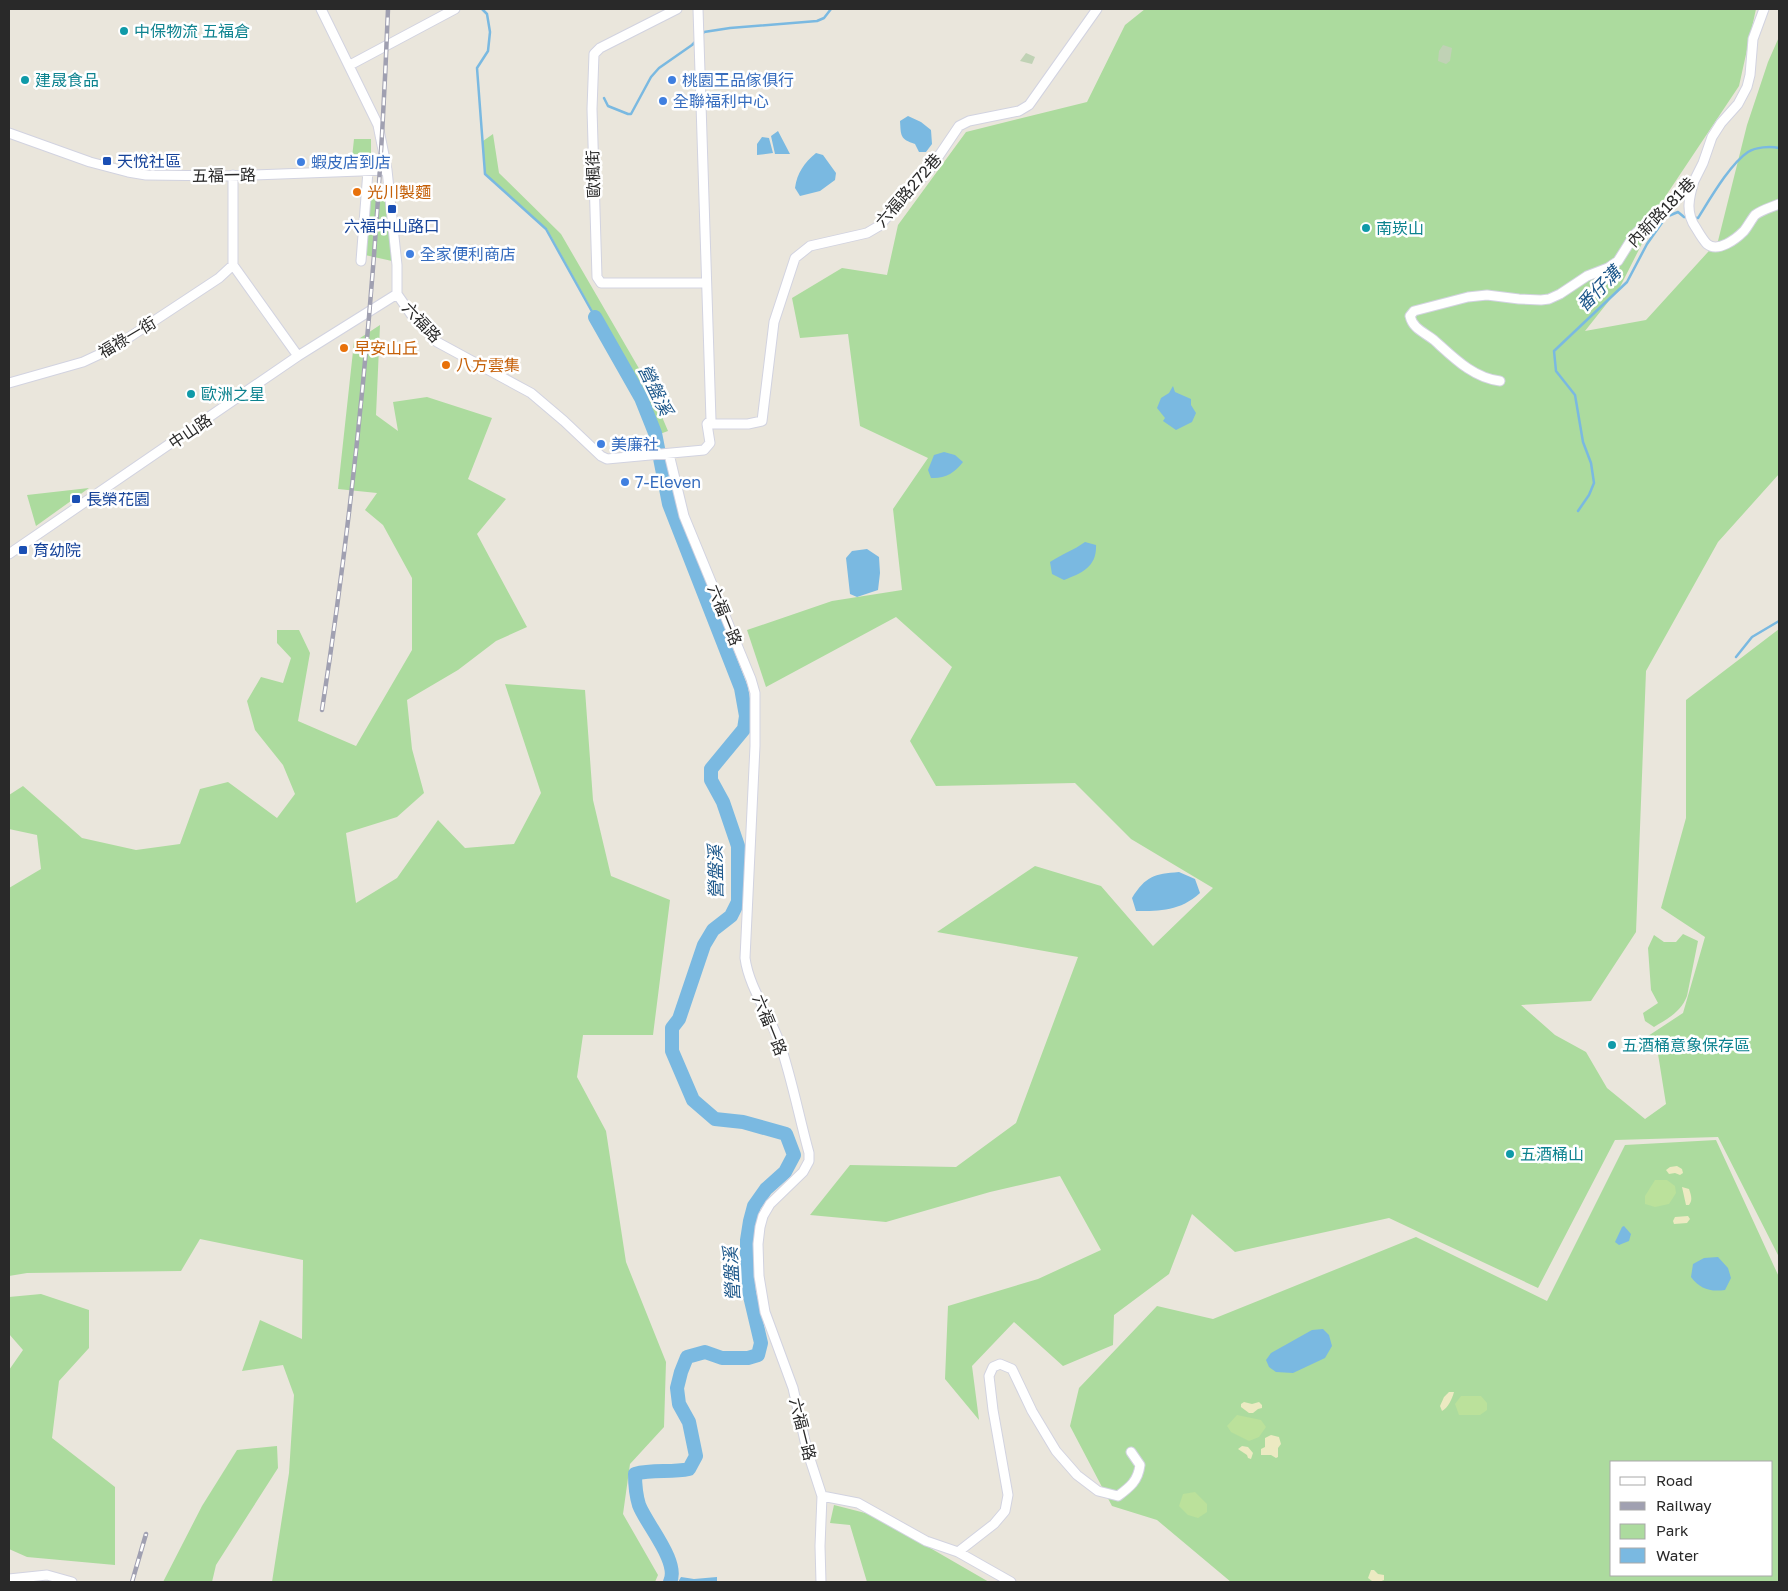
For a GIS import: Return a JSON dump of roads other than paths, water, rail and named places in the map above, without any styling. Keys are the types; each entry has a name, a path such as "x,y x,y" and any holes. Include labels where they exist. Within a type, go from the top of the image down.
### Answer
{"street":[{"name":"六福路","path":"321,9 350,64 378,125 386,170 398,265 397,294 413,317 437,342 531,393 601,456 608,459 668,454"},
{"path":"350,64 455,9"},
{"name":"歐楓街","path":"677,9 600,48 594,54 592,110 597,277 601,284 706,283"},
{"path":"668,454 704,450 710,443 707,424 711,420 698,9"},
{"name":"六福路272巷","path":"707,424 748,424 762,421 774,322 795,258 810,246 867,233 879,226 930,168 959,126 969,121 1019,111 1029,105 1097,9"},
{"name":"內新路181巷","path":"1500,381 1490,380 1457,361 1432,339 1418,330 1412,323 1410,316 1414,311 1468,296 1486,295 1520,299 1549,299 1587,276 1618,261 1635,234 1694,181 1712,138 1721,123 1738,104 1747,87 1753,39 1764,9"},
{"name":"五福一路","path":"9,132 90,162 128,172 159,176 233,176 386,170"},
{"path":"361,261 368,171"},
{"path":"233,176 233,265 298,356"},
{"path":"1694,181 1688,199 1690,216 1706,243 1712,247 1729,242 1744,231 1756,214 1779,204"},
{"name":"福祿一街","path":"9,383 83,362 113,348 219,278 233,265"},
{"name":"中山路","path":"9,554 298,356 397,294"},
{"name":"六福一路","path":"668,454 684,516 755,693 755,746 745,958 747,970 780,1045 809,1161 803,1172 770,1204 763,1216 758,1244 759,1276 765,1312 793,1388 807,1450 822,1496 821,1582"},
{"path":"958,1552 994,1524 1005,1511 1008,1495 989,1376 993,1367 1000,1364 1012,1369 1032,1411 1056,1451 1077,1475 1098,1491 1118,1496 1132,1486 1138,1475 1140,1465 1130,1452"},
{"path":"822,1496 858,1503 926,1541 958,1552 1011,1582"},
{"path":"9,1579 48,1575 72,1582"}],"water":[{"path":"908,116 921,122 931,130 932,144 926,152 919,152 915,144 902,136 900,121"},
{"path":"778,131 790,154 775,154 771,136"},
{"path":"762,137 769,138 773,153 757,155 757,144"},
{"path":"816,153 823,155 836,173 835,180 820,191 800,196 795,188 797,178 808,161"},
{"path":"1173,386 1175,392 1191,399 1191,405 1196,413 1192,422 1176,430 1163,421 1165,418 1157,408 1161,398 1169,393"},
{"path":"944,452 955,455 963,462 949,474 931,478 928,470 934,455"},
{"path":"1085,542 1096,545 1094,558 1088,568 1064,580 1052,574 1050,562"},
{"path":"867,549 879,557 878,590 857,597 850,594 846,558 852,551"},
{"path":"1179,872 1195,879 1200,893 1178,907 1136,911 1132,898 1146,881 1157,875"},
{"path":"1624,1226 1631,1234 1629,1241 1619,1245 1615,1242"},
{"path":"1718,1257 1728,1268 1731,1278 1725,1290 1710,1290 1702,1287 1691,1277 1693,1264 1704,1258"},
{"path":"1323,1329 1329,1335 1332,1346 1325,1358 1293,1373 1276,1372 1269,1367 1266,1360 1271,1353 1312,1330"},
{"path":"681,1577 694,1579 717,1577 717,1582 678,1582"}],"waterway":[{"name":"營盤溪","path":"482,9 487,14 490,32 488,51 477,68 485,174 546,229 595,317"},
{"path":"702,35 704,32 730,28 817,21 824,18 831,9"},
{"path":"604,98 608,106 631,114 651,77 659,68 696,41"},
{"name":"番仔溝","path":"1578,511 1589,495 1594,483 1591,463 1583,442 1575,395 1556,371 1554,351 1627,282 1647,244 1666,217 1678,212 1684,217 1698,218 1721,182 1741,158 1755,149 1779,148"},
{"name":"營盤溪","path":"595,317 641,398 655,433 669,504 741,688 746,716 744,729 711,769 711,780 723,802 738,846 738,902 731,916 713,930 704,945 679,1019 672,1028 672,1051 693,1100 715,1119 743,1122 786,1134 794,1155 785,1172 766,1189 754,1206 750,1221 747,1240 747,1265 749,1292 761,1343 758,1355 748,1358 722,1358 705,1352 687,1357 677,1388 679,1404 689,1422 696,1456 689,1469 635,1474 639,1505 666,1554 672,1574 670,1582"},
{"path":"1736,657 1752,637 1779,621"}],"railway":[{"path":"322,710 346,536 365,361 379,185 388,9"},
{"path":"132,1582 146,1534"}],"place":[{"name":"中保物流 五福倉","path":"124,31"},
{"name":"建晟食品","path":"25,80"},
{"name":"桃園王品傢俱行","path":"672,80"},
{"name":"全聯福利中心","path":"663,101"},
{"name":"天悅社區","path":"107,161"},
{"name":"蝦皮店到店","path":"301,162"},
{"name":"光川製麵","path":"357,192"},
{"name":"六福中山路口","path":"392,209"},
{"name":"南崁山","path":"1366,228"},
{"name":"全家便利商店","path":"410,254"},
{"name":"早安山丘","path":"344,348"},
{"name":"八方雲集","path":"446,365"},
{"name":"歐洲之星","path":"191,394"},
{"name":"美廉社","path":"601,444"},
{"name":"7-Eleven","path":"625,482"},
{"name":"長榮花園","path":"76,499"},
{"name":"育幼院","path":"23,550"},
{"name":"五酒桶意象保存區","path":"1612,1045"},
{"name":"五酒桶山","path":"1510,1154"}]}
